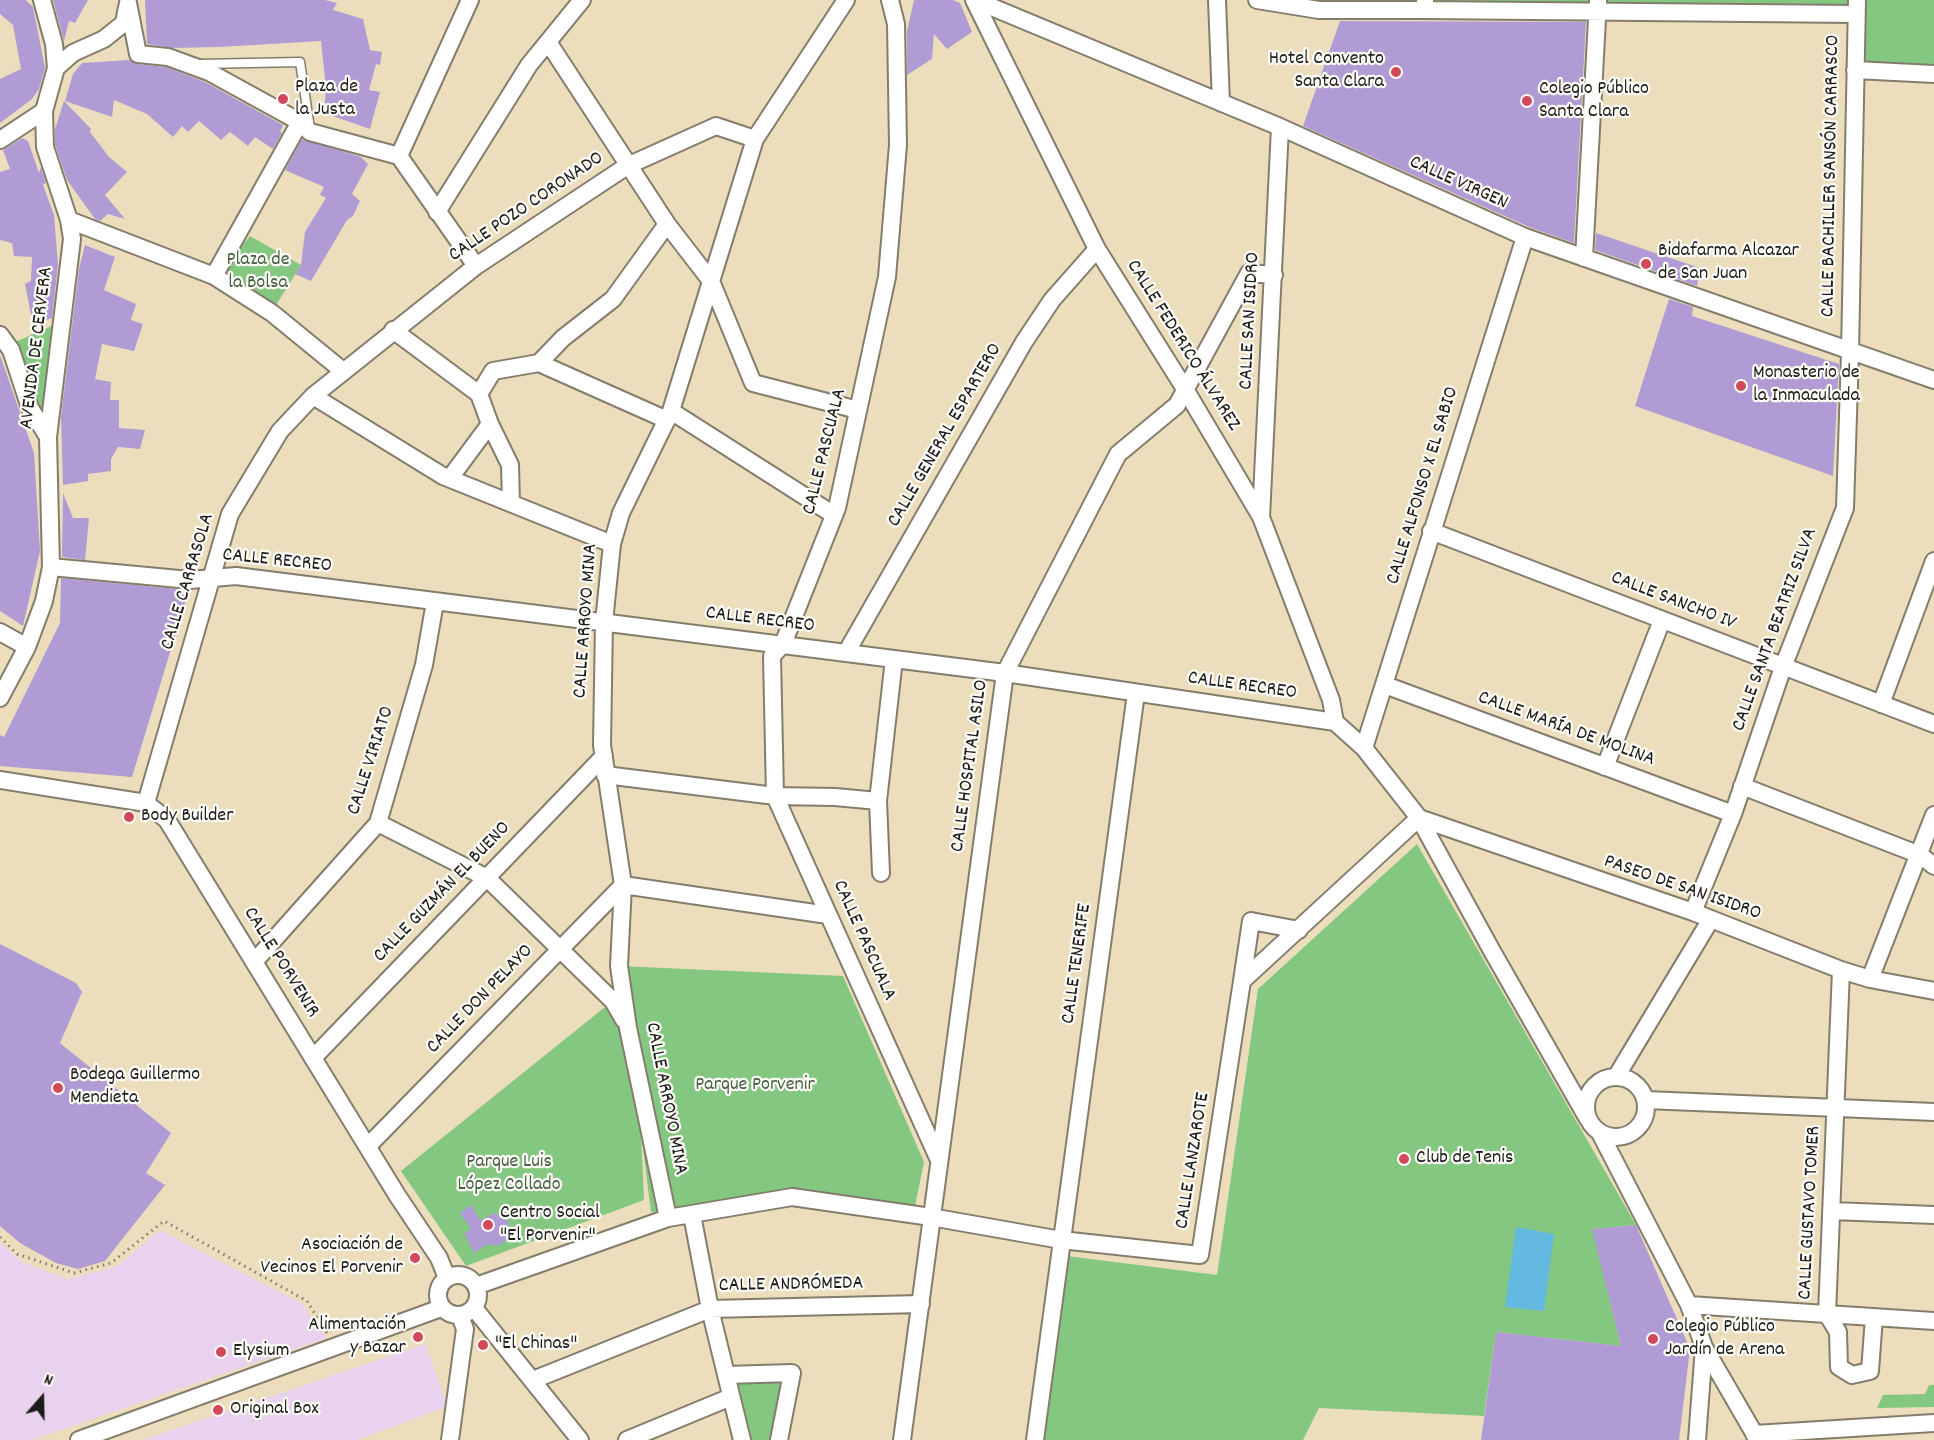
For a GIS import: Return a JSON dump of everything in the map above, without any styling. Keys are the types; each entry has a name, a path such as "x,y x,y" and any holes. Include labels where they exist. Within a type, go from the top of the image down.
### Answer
{"street":[{"name":"AVENIDA DE CERVERA","path":"0,698 27,646 44,601 51,567 48,436 72,239 69,220 45,147 44,111 56,68 54,44 42,0"},
{"path":"399,156 470,0"},
{"path":"437,212 529,64 582,0"},
{"name":"CALLE ARROYO MINA","path":"668,1218 628,1028 619,966 623,885 604,756 604,622 612,544 621,513 669,415 755,139 846,0"},
{"name":"CALLE PASCUALA","path":"890,0 896,24 898,145 887,277 834,514 783,645 772,656 775,796 938,1158"},
{"name":"CALLE VIRGEN","path":"974,0 1280,127 1525,237 1934,381"},
{"name":"CALLE FEDERICO ÁLVAREZ","path":"974,0 1097,249 1185,389 1261,517 1331,700 1335,722"},
{"path":"1217,0 1221,103"},
{"path":"1257,0 1319,10 1425,5 1857,7"},
{"path":"56,68 73,53 104,39 124,23 128,2"},
{"path":"128,2 138,54 168,57 209,72 305,127 399,156 476,266"},
{"path":"1584,258 1598,5"},
{"name":"CALLE BACHILLER SANSÓN CARRASCO","path":"1850,353 1857,7"},
{"path":"548,42 627,166 667,224 711,281 753,383 858,410"},
{"path":"1855,70 1934,74"},
{"path":"0,140 44,111"},
{"name":"CALLE POZO CORONADO","path":"343,371 476,266 627,166 716,126 755,139"},
{"path":"214,276 305,127"},
{"name":"CALLE SAN ISIDRO","path":"1261,517 1280,127"},
{"path":"417,183 437,185 455,183"},
{"path":"69,220 214,276 272,313 343,371"},
{"path":"539,363 563,338 613,299 667,224"},
{"name":"CALLE ALFONSO X EL SABIO","path":"1364,748 1525,237"},
{"name":"CALLE GENERAL ESPARTERO","path":"846,653 1024,342 1052,300 1097,249"},
{"name":"CALLE HOSPITAL ASILO","path":"902,1440 921,1304 930,1217 1005,673 1119,454 1177,405 1249,273 1274,274"},
{"path":"393,330 479,394 490,424 510,465 511,503"},
{"path":"0,335 10,350 30,408 48,436"},
{"name":"CALLE SANTA BEATRIZ SILVA","path":"1693,912 1733,814 1783,667 1845,508 1850,353"},
{"path":"479,394 493,371 539,363 669,415 834,514"},
{"name":"CALLE CARRASOLA","path":"146,803 230,514 280,431 313,396 343,371"},
{"path":"313,396 450,478 612,544"},
{"path":"450,478 490,424"},
{"name":"CALLE SANCHO IV","path":"1431,531 1934,724"},
{"path":"1881,704 1934,561"},
{"name":"CALLE RECREO","path":"51,567 190,579 236,576 1005,673 1335,722"},
{"name":"CALLE VIRIATO","path":"254,962 378,823 424,665 435,602"},
{"path":"1605,766 1662,620"},
{"path":"0,632 27,646"},
{"path":"881,873 878,801 894,659"},
{"name":"CALLE MARÍA DE MOLINA","path":"1385,685 1733,814"},
{"name":"CALLE TENERIFE","path":"1035,1440 1136,693"},
{"path":"1335,722 1364,748 1419,818 1588,1119 1600,1132 1689,1305 1704,1347 1756,1437 1934,1423"},
{"name":"CALLE GUZMÁN EL BUENO","path":"313,1058 604,756"},
{"path":"605,775 775,796 835,796 878,801"},
{"path":"0,780 146,803"},
{"path":"1742,786 1920,855 1934,866"},
{"name":"CALLE PORVENIR","path":"146,803 167,820 369,1145 397,1195 439,1258 447,1278"},
{"path":"1870,979 1934,815"},
{"path":"1242,981 1419,818"},
{"name":"PASEO DE SAN ISIDRO","path":"1419,818 1565,870 1693,912 1841,970 1870,979 1934,991"},
{"path":"378,823 487,878 613,1001 628,1028"},
{"path":"623,885 828,915"},
{"name":"CALLE DON PELAYO","path":"369,1145 623,885"},
{"path":"1616,1077 1711,919"},
{"name":"CALLE LANZAROTE","path":"476,1286 668,1218 792,1197 930,1217 1061,1240 1200,1255 1251,921 1299,930"},
{"name":"CALLE GUSTAVO TOMER","path":"1841,970 1827,1314 1838,1332 1839,1367 1852,1375 1870,1371 1874,1317"},
{"path":"1588,1119 1586,1102 1593,1087 1608,1078 1616,1077 1635,1083 1646,1100 1644,1118 1634,1132 1617,1137 1600,1132"},
{"path":"1646,1100 1934,1112"},
{"path":"1832,1211 1934,1215"},
{"path":"692,1215 710,1309 742,1440"},
{"path":"450,1440 467,1312 478,1293 476,1286 466,1277 459,1275 447,1278 437,1292 441,1308 452,1315 467,1312"},
{"name":"CALLE ANDRÓMEDA","path":"533,1380 710,1309 921,1304"},
{"path":"1689,1305 1934,1321"},
{"path":"79,1440 441,1308"},
{"path":"467,1312 533,1380 580,1440"},
{"path":"1697,1440 1704,1347"},
{"path":"726,1375 792,1373 779,1440"},
{"path":"627,1440 731,1397"}],"lane":[{"path":"188,64 300,62 305,127"}],"path":[{"path":"0,1237 17,1254 74,1273 111,1263 164,1221 307,1301 329,1337"}],"shaded area":[{"path":"160,1230 301,1303 327,1338 32,1440 0,1440 0,1242 22,1262 68,1279 117,1266"},
{"path":"425,1344 448,1406 358,1440 142,1440"}],"green space":[{"path":"1425,0 1857,0 1856,14 1425,10"},
{"path":"1861,0 1934,0 1934,75 1859,73"},
{"name":"Plaza de la Bolsa","path":"250,236 301,265 271,313 215,277"},
{"path":"52,326 46,416 38,415 13,343"},
{"name":"Club de Tenis","path":"1417,844 1636,1225 1593,1229 1621,1346 1496,1332 1484,1416 1319,1408 1303,1440 1043,1440 1067,1256 1217,1275 1258,989"},
{"name":"Parque Porvenir","path":"619,966 843,976 924,1162 915,1206 792,1197 651,1212 641,1133 644,1200 466,1266 401,1171 605,1007 627,1027"},
{"path":"738,1383 784,1383 769,1440 752,1440"},
{"path":"1929,1385 1934,1385 1934,1407 1877,1408 1883,1395 1925,1394"}],"water":[{"path":"1516,1227 1554,1234 1544,1311 1505,1307"}],"building":[{"path":"0,0 26,0 33,7 45,68 39,89 32,99 0,123 0,79 21,69 13,25 0,14"},
{"path":"53,0 88,0 75,23 69,21 64,41"},
{"path":"145,0 325,0 337,3 333,10 363,19 370,50 382,52 380,65 376,64 369,90 380,92 370,129 324,113 326,88 321,41 173,48 147,44"},
{"path":"914,0 953,0 960,3 972,32 947,49 934,34 932,59 907,75 907,31"},
{"path":"1340,21 1586,22 1574,243 1529,227 1303,126"},
{"path":"130,60 137,64 166,67 205,82 283,125 280,132 282,133 273,149 255,137 248,146 230,132 221,140 199,121 188,132 182,126 173,137 147,114 114,100 112,117 65,101 73,74 82,63"},
{"path":"64,101 91,129 90,132 109,157 127,172 105,195 125,219 108,214 100,221 95,219 67,180 55,145 55,129"},
{"path":"22,138 28,141 39,173 41,167 46,183 43,185 54,215 58,265 52,318 33,325 25,284 31,281 32,257 14,256 12,243 0,240 0,172 10,169 3,150"},
{"path":"302,139 361,157 368,164 352,194 360,201 353,216 347,220 311,281 295,274 301,265 305,232 326,198 320,195 324,187 285,170"},
{"name":"Bidafarma Alcazar de San Juan","path":"1596,233 1700,268 1697,286 1595,250"},
{"path":"85,245 115,257 104,290 136,304 131,320 143,324 134,351 102,344 95,379 111,382 110,400 119,400 119,428 145,430 140,449 118,447 111,459 111,471 88,474 88,481 63,485 61,416 79,269"},
{"name":"Monasterio de la Inmaculada","path":"1669,299 1693,307 1692,316 1839,364 1833,476 1635,406"},
{"path":"0,355 34,453 40,551 23,626 0,611"},
{"path":"63,493 73,518 89,518 85,560 62,557"},
{"path":"61,578 189,590 132,777 0,766 0,735 4,737 60,623"},
{"name":"Bodega Guillermo Mendieta","path":"0,944 76,983 82,992 60,1043 171,1133 146,1173 165,1185 105,1261 78,1269 56,1263 20,1243 0,1226"},
{"name":"Centro Social \"El Porvenir\"","path":"471,1205 480,1220 494,1213 508,1220 510,1237 500,1245 486,1245 474,1253 464,1233 471,1229 460,1213"},
{"name":"Colegio Público Jardín de Arena","path":"1636,1225 1690,1349 1679,1440 1481,1440 1496,1332 1621,1346 1592,1229"}],"place":[{"name":"Hotel Convento Santa Clara","path":"1396,72"},
{"name":"Plaza de la Justa","path":"283,99"},
{"name":"Colegio Público Santa Clara","path":"1527,101"},
{"name":"Bidafarma Alcazar de San Juan","path":"1646,264"},
{"name":"Monasterio de la Inmaculada","path":"1741,386"},
{"name":"Body Builder","path":"129,817"},
{"name":"Bodega Guillermo Mendieta","path":"58,1088"},
{"name":"Club de Tenis","path":"1404,1159"},
{"name":"Centro Social \"El Porvenir\"","path":"488,1225"},
{"name":"Asociación de Vecinos El Porvenir","path":"415,1258"},
{"name":"Alimentación y Bazar","path":"418,1337"},
{"name":"Colegio Público Jardín de Arena","path":"1653,1339"},
{"name":"\"El Chinas\"","path":"483,1345"},
{"name":"Elysium","path":"221,1352"},
{"name":"Original Box","path":"218,1410"}],"park label":[{"name":"Parque Luis López Collado","path":"509,1174"}]}
